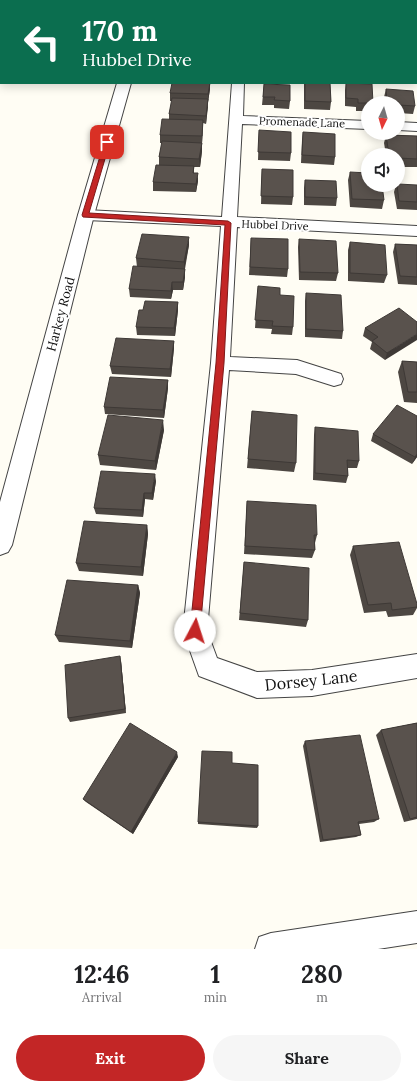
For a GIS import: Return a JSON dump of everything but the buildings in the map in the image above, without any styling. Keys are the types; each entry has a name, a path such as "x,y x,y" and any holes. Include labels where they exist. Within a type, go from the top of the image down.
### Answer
{"street":[{"name":"Harkey Road","path":"0,545 86,215 124,84"},
{"path":"238,84 220,363 297,367 334,379"},
{"name":"Promenade Lane","path":"236,120 361,125"},
{"path":"405,126 417,127"},
{"name":"Hubbel Drive","path":"86,215 417,231"},
{"name":"Dorsey Lane","path":"220,363 195,631 208,667 256,685 312,682 417,666"},
{"path":"271,949 417,927"}],"route":[{"path":"107,142 86,215 228,223 220,363 195,631"}]}
